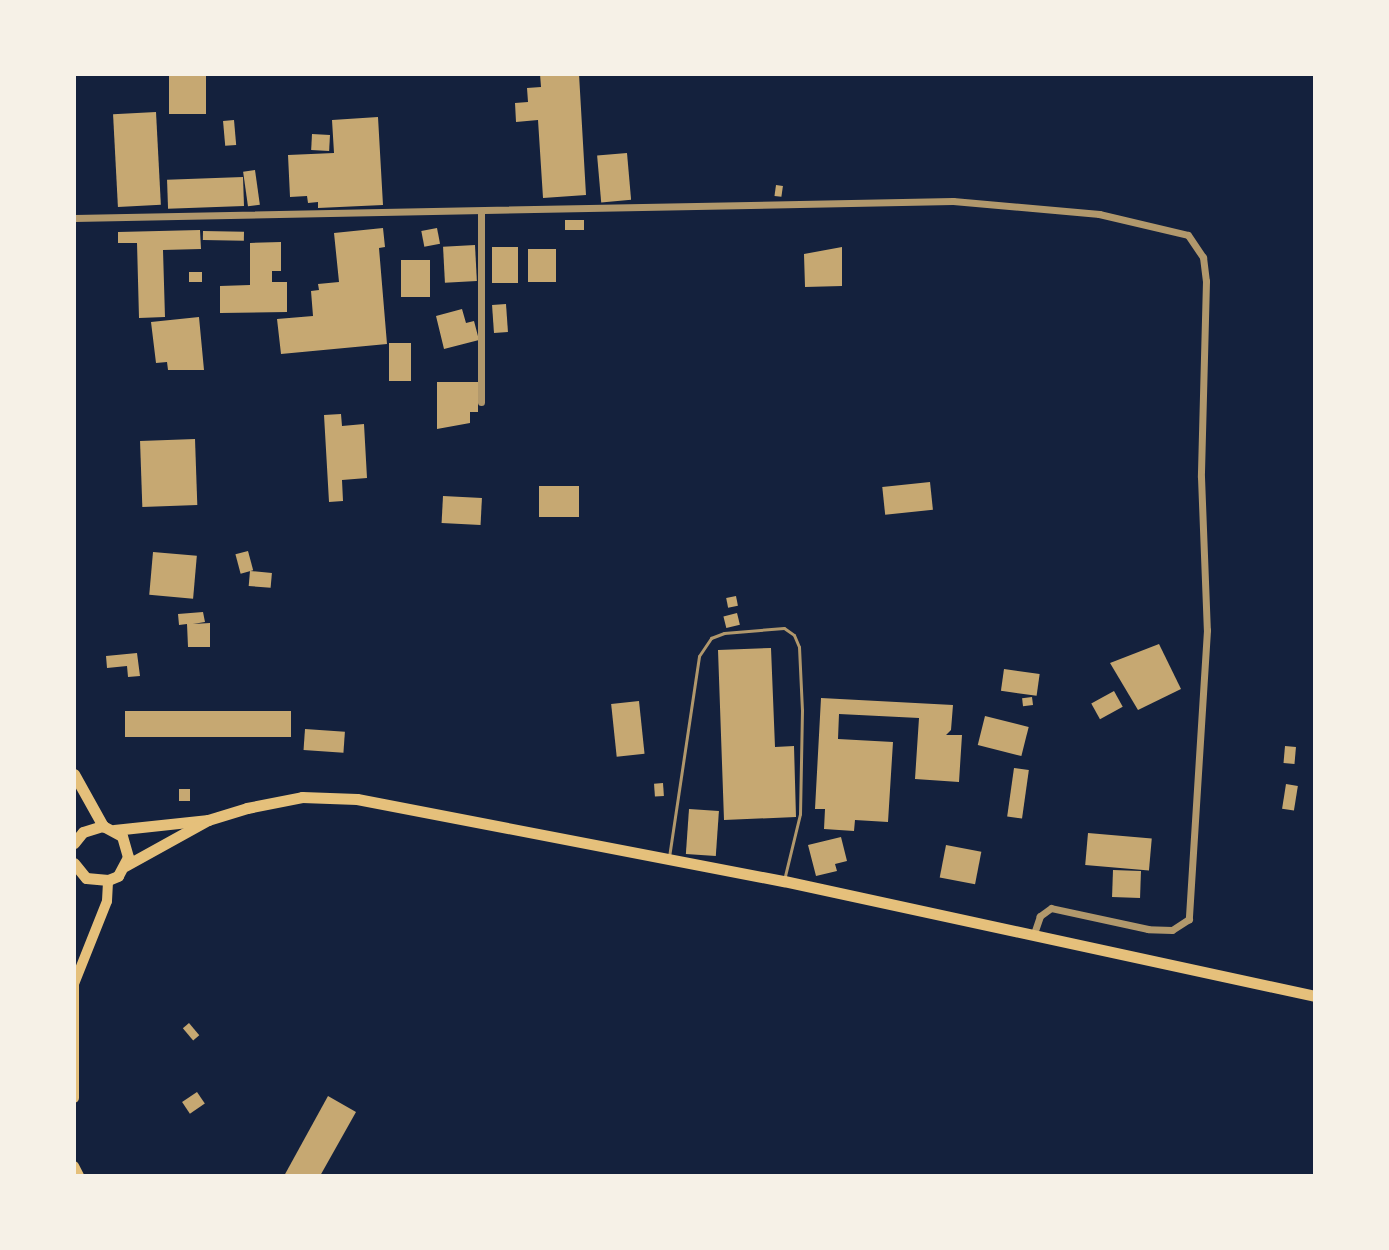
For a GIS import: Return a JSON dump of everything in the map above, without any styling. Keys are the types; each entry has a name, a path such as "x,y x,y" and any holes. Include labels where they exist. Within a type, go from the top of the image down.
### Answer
{"main road":[{"path":"74,774 109,828 126,846 125,866"},
{"path":"74,843 83,832 208,820 279,799 357,799 784,881 1315,996"},
{"path":"74,863 86,878 108,880 125,866 208,820"},
{"path":"74,1098 74,983 107,901 108,880"},
{"path":"74,1166 79,1176"}],"street":[{"path":"74,218 953,201 1099,214 1170,228 1197,243 1206,281 1201,477 1207,630 1189,919 1172,930 1148,929 1051,908 1040,916 1034,933"},
{"path":"481,211 481,402"}],"lane":[{"path":"668,861 699,656 711,638 724,633 784,628 794,635 799,647 802,710 800,814 784,881"}],"building":[{"path":"169,74 206,74 206,114 169,114"},
{"path":"540,74 579,74 586,195 543,198 538,120 516,122 515,103 528,102 527,88 541,87"},
{"path":"156,112 161,205 118,207 113,114"},
{"path":"378,117 383,205 318,208 318,202 308,203 307,196 290,197 288,155 334,153 332,120"},
{"path":"234,120 236,145 225,146 223,121"},
{"path":"312,134 330,135 329,151 311,150"},
{"path":"627,153 631,200 601,202 597,156"},
{"path":"255,170 260,205 248,206 243,172"},
{"path":"243,177 244,206 168,209 167,180"},
{"path":"776,185 783,186 781,197 774,196"},
{"path":"565,220 584,220 584,230 565,230"},
{"path":"383,228 385,247 379,248 387,344 281,354 277,319 313,316 311,291 319,290 318,284 339,282 334,233"},
{"path":"437,228 440,244 424,247 421,231"},
{"path":"200,230 201,249 163,250 165,317 139,318 137,243 118,243 118,232"},
{"path":"203,231 244,232 244,241 203,240"},
{"path":"281,242 281,271 272,271 272,282 287,282 287,312 220,313 220,286 250,285 250,243"},
{"path":"475,245 477,281 445,283 443,247"},
{"path":"492,247 518,247 518,283 492,283"},
{"path":"842,247 842,286 805,287 804,254"},
{"path":"528,249 556,249 556,282 528,282"},
{"path":"401,260 430,260 430,297 401,297"},
{"path":"189,272 202,272 202,282 189,282"},
{"path":"506,304 508,332 494,333 492,305"},
{"path":"462,309 466,323 474,321 479,340 444,349 436,316"},
{"path":"199,317 204,370 168,370 167,362 156,363 151,322"},
{"path":"389,343 411,343 411,381 389,381"},
{"path":"437,382 478,382 478,412 470,412 470,423 437,429"},
{"path":"341,414 342,426 364,424 367,478 342,480 343,501 329,502 324,415"},
{"path":"195,439 197,505 142,507 140,441"},
{"path":"930,482 933,510 885,515 882,487"},
{"path":"539,486 579,486 579,517 539,517"},
{"path":"443,496 482,498 481,525 442,523"},
{"path":"248,551 253,570 241,574 235,554"},
{"path":"153,552 197,556 193,599 149,595"},
{"path":"250,571 272,573 271,588 249,586"},
{"path":"736,596 738,606 728,608 726,598"},
{"path":"203,612 205,622 193,624 210,623 210,647 188,647 187,624 179,625 178,614"},
{"path":"737,613 740,625 726,628 723,616"},
{"path":"1159,644 1181,689 1138,710 1110,663"},
{"path":"771,648 775,747 794,746 796,817 724,820 718,650"},
{"path":"137,653 140,676 128,677 127,666 107,668 106,656"},
{"path":"1004,669 1040,674 1037,696 1001,691"},
{"path":"1114,691 1123,707 1100,719 1091,704"},
{"path":"1032,697 1033,705 1023,706 1022,698"},
{"path":"821,698 953,705 951,730 946,735 962,735 959,782 915,779 919,718 839,714 838,739 893,742 888,822 855,820 854,831 824,829 825,809 815,809"},
{"path":"639,701 645,754 617,757 611,704"},
{"path":"125,711 291,711 291,737 125,737"},
{"path":"985,716 1029,727 1021,756 978,745"},
{"path":"305,729 345,732 343,753 304,750"},
{"path":"1285,746 1296,747 1294,764 1284,763"},
{"path":"1014,768 1029,770 1022,819 1007,817"},
{"path":"663,783 664,796 655,797 654,784"},
{"path":"1286,784 1298,786 1294,811 1282,809"},
{"path":"179,789 190,789 190,801 179,801"},
{"path":"689,809 719,811 716,856 686,854"},
{"path":"1088,833 1152,839 1149,870 1085,865"},
{"path":"841,837 847,861 835,864 837,871 816,876 808,845"},
{"path":"946,845 981,852 975,884 940,877"},
{"path":"1113,870 1141,871 1140,898 1112,897"},
{"path":"189,1023 199,1035 193,1040 183,1028"},
{"path":"197,1092 205,1104 190,1114 182,1102"},
{"path":"328,1096 356,1112 320,1176 284,1176"}]}
